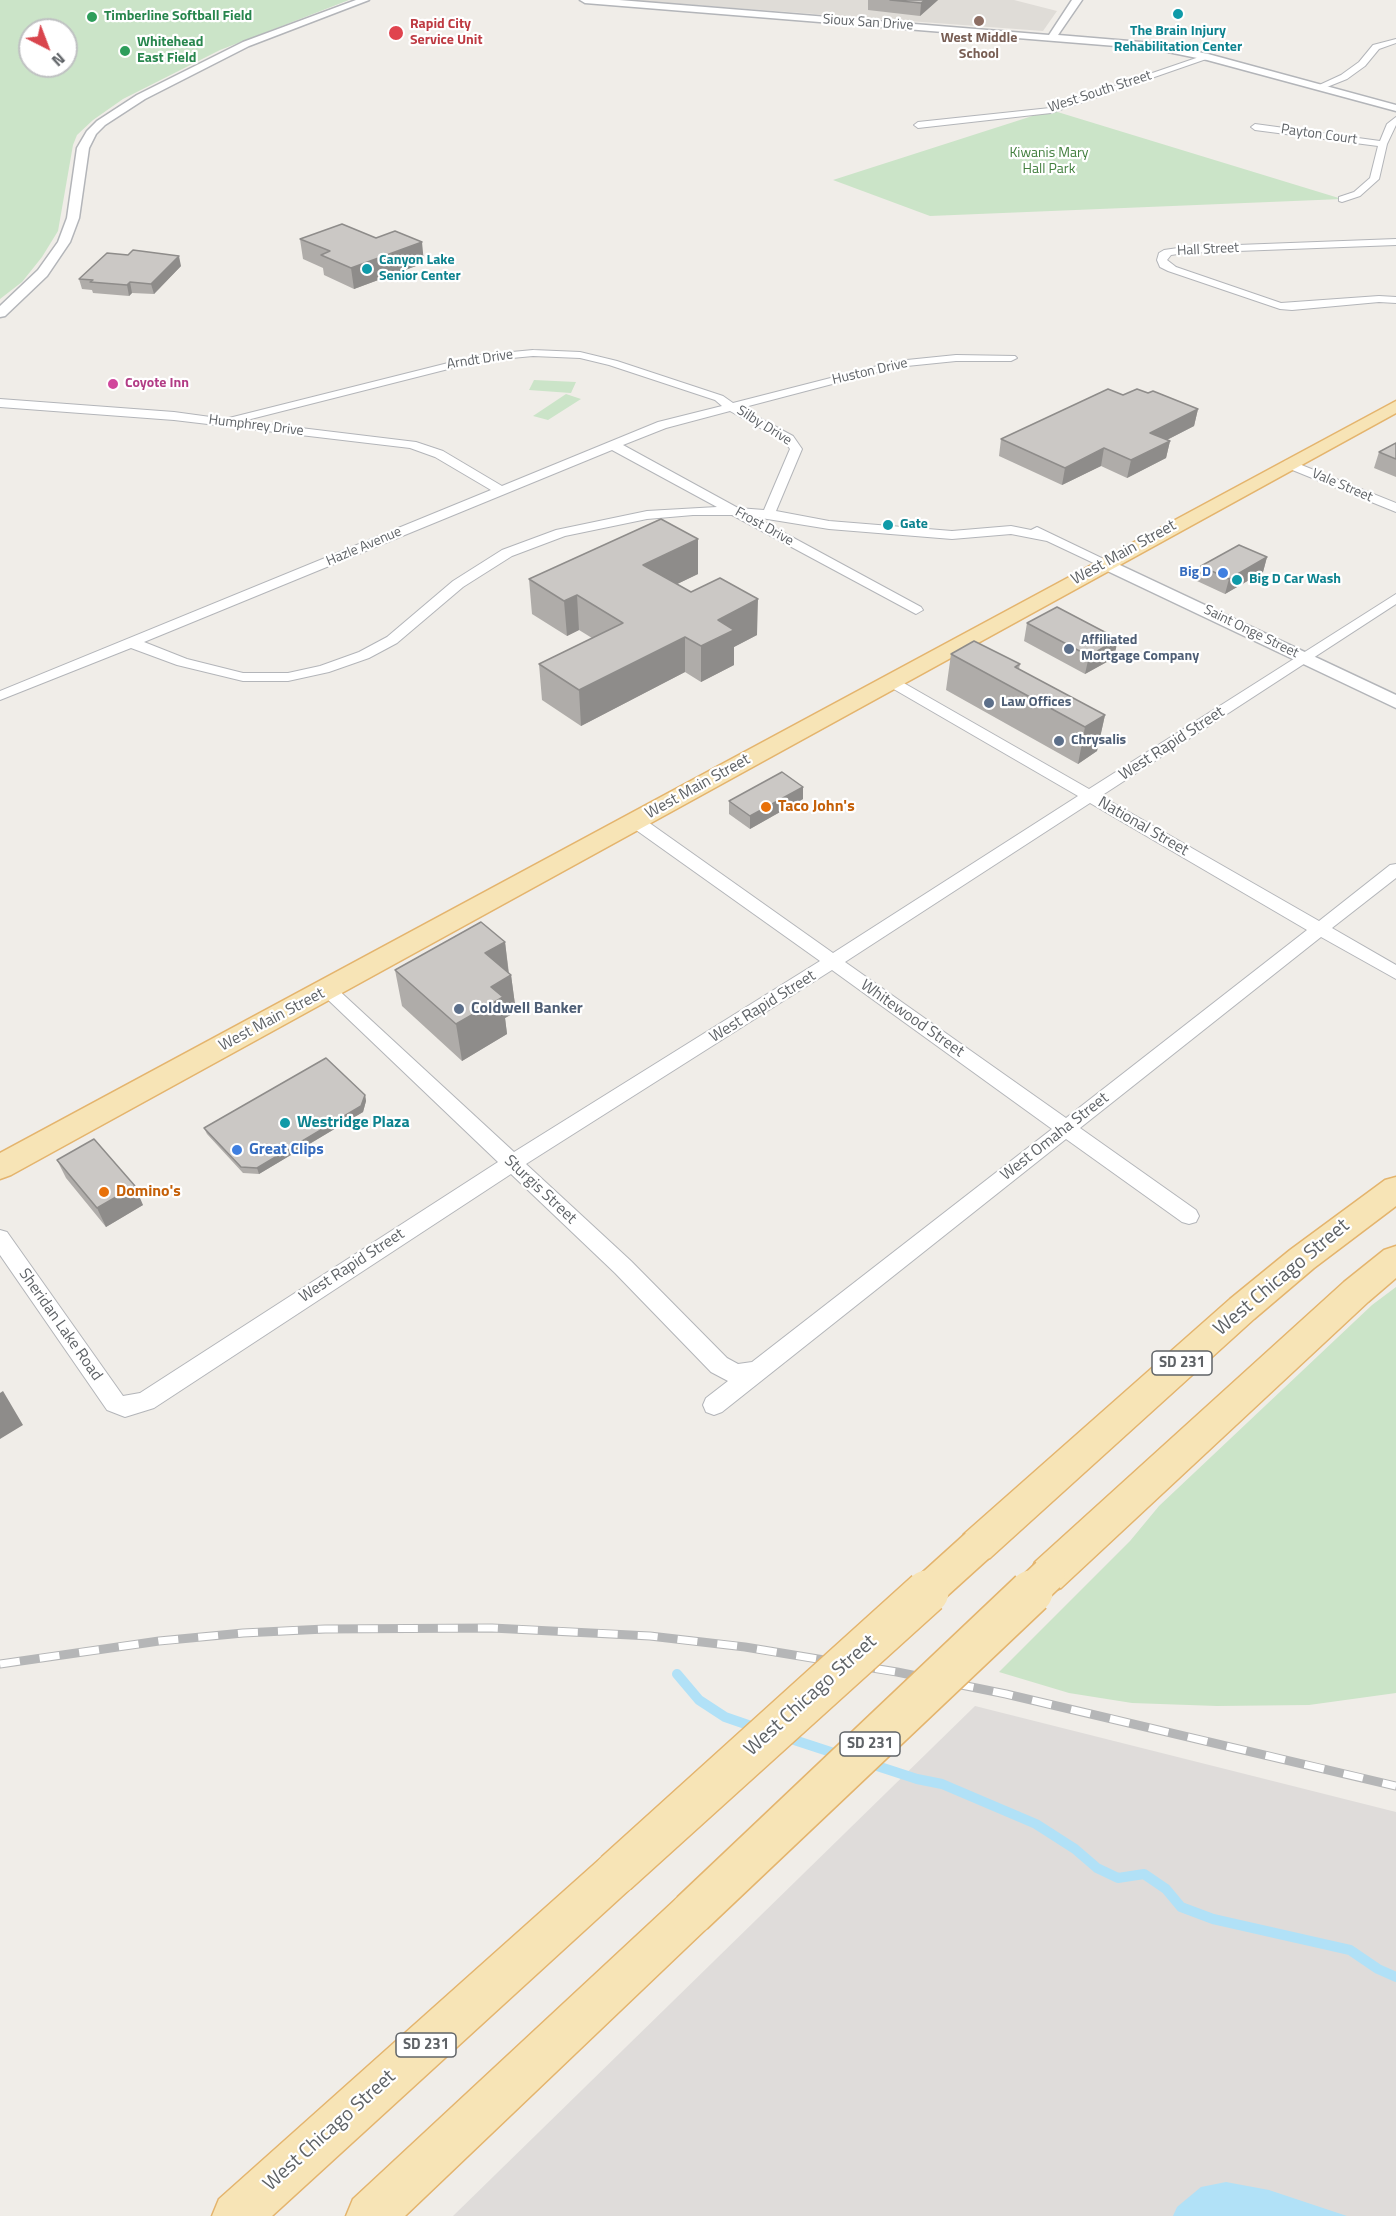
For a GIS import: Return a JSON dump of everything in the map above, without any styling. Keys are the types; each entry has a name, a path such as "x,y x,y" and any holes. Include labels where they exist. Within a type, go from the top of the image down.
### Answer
{"main road":[{"name":"West Main Street","path":"0,1167 1396,406"},
{"name":"West Chicago Street","path":"236,2216 1242,1309 1302,1259 1396,1189"},
{"name":"SD 231","path":"370,2216 1048,1575 1348,1299 1396,1259"}],"street":[{"path":"0,313 43,273 64,242 73,218 83,148 91,134 102,123 141,97 246,44 364,0"},
{"name":"Sioux San Drive","path":"585,0 1147,45 1208,57 1396,108"},
{"path":"1052,37 1077,0"},
{"path":"1319,87 1344,77 1362,63 1376,47 1396,41"},
{"name":"West South Street","path":"918,125 1051,110 1208,57"},
{"path":"1342,199 1369,185 1374,179 1383,144 1390,126 1396,120"},
{"name":"Payton Court","path":"1255,127 1383,144"},
{"name":"Hall Street","path":"1396,242 1185,250 1168,252 1163,255 1162,260 1172,269 1280,306 1292,307 1379,299 1396,300"},
{"name":"Arndt Drive","path":"226,422 465,361 533,353 568,354 613,363 712,395 731,406"},
{"name":"Huston Drive","path":"731,406 907,362 969,357 1011,358"},
{"name":"Humphrey Drive","path":"0,403 226,422 419,446 439,454 500,490"},
{"name":"Hazle Avenue","path":"0,696 611,444 662,424 731,406"},
{"name":"Silby Drive","path":"731,406 789,439 796,449 769,514"},
{"name":"Frost Drive","path":"611,444 916,609"},
{"name":"Vale Street","path":"1289,464 1396,508"},
{"path":"132,643 182,662 232,675 265,678 307,673 345,662 378,647 405,630 471,574 524,546 581,527 625,518 693,510 769,514 829,525 889,531 963,535 1011,530 1048,537 1105,563"},
{"name":"Saint Onge Street","path":"1105,563 1396,702"},
{"name":"West Rapid Street","path":"125,1407 146,1401 512,1163 832,962 1396,598"},
{"name":"National Street","path":"890,681 1396,973"},
{"name":"Whitewood Street","path":"635,821 1189,1216"},
{"name":"West Omaha Street","path":"714,1405 1396,869"},
{"name":"Sturgis Street","path":"328,990 623,1267 718,1365 736,1374 757,1371"},
{"name":"Sheridan Lake Road","path":"0,1238 115,1403 125,1407"}],"shaded area":[{"name":"West Middle School","path":"627,0 1014,0 1057,11 1043,31"},
{"path":"975,1706 1396,1812 1396,2216 453,2216"}],"green space":[{"path":"0,0 349,0 220,50 123,99 93,120 77,135 73,145 58,231 42,257 22,282 0,299"},
{"name":"Kiwanis Mary Hall Park","path":"1051,110 1342,199 930,216 833,180"},
{"path":"534,380 576,382 571,393 529,390"},
{"path":"566,394 581,399 548,420 533,416"},
{"path":"1396,1287 1396,1693 1309,1705 1217,1706 1132,1703 1069,1693 999,1672 1130,1541 1159,1506 1372,1305"}],"water":[{"path":"1226,2182 1269,2190 1347,2216 1173,2216 1177,2207 1201,2187"}],"building":[{"path":"890,0 925,0 921,3"},
{"path":"342,224 376,238 395,231 422,242 351,268 321,255 330,251 300,239"},
{"path":"133,250 179,256 151,284 130,282 127,285 79,279 107,253 128,255"},
{"path":"1108,389 1123,395 1137,389 1148,393 1153,391 1198,409 1150,433 1170,441 1131,460 1104,448 1065,468 1001,439"},
{"path":"1396,443 1396,459 1379,452"},
{"path":"661,519 698,539 643,565 691,592 720,578 758,599 718,620 734,630 701,646 685,637 579,690 539,664 623,623 577,595 564,601 529,579"},
{"path":"1239,545 1267,557 1229,579 1201,566"},
{"path":"1057,607 1118,639 1089,656 1027,623"},
{"path":"974,641 1020,664 1015,667 1105,715 1085,727 951,654"},
{"path":"782,772 803,787 750,816 729,801"},
{"path":"481,922 505,942 485,953 511,975 491,987 503,997 456,1024 395,970"},
{"name":"Westridge Plaza","path":"326,1058 365,1095 361,1106 257,1168 241,1167 204,1128"},
{"path":"94,1139 135,1186 97,1208 57,1160"}],"waterway":[{"path":"677,1674 699,1700 725,1717 754,1727"},
{"path":"788,1738 840,1755"},
{"path":"871,1764 917,1779 942,1784 1036,1824 1075,1849 1097,1868 1118,1878 1144,1874 1166,1889 1181,1907 1213,1919 1350,1950 1378,1969 1396,1977"}],"railway":[{"path":"0,1664 159,1641 243,1633 325,1629 492,1628 650,1636 745,1647 897,1672 1006,1694 1396,1786"}],"place":[{"name":"The Brain Injury Rehabilitation Center","path":"1178,14"},
{"name":"Timberline Softball Field","path":"92,17"},
{"name":"West Middle School","path":"979,21"},
{"name":"Rapid City Service Unit","path":"396,33"},
{"name":"Whitehead East Field","path":"125,51"},
{"name":"Canyon Lake Senior Center","path":"367,269"},
{"name":"Coyote Inn","path":"113,384"},
{"name":"Gate","path":"888,525"},
{"name":"Big D","path":"1223,573"},
{"name":"Big D Car Wash","path":"1237,580"},
{"name":"Affiliated Mortgage Company","path":"1069,649"},
{"name":"Law Offices","path":"989,703"},
{"name":"Chrysalis","path":"1059,741"},
{"name":"Taco John's","path":"766,807"},
{"name":"Coldwell Banker","path":"459,1009"},
{"name":"Westridge Plaza","path":"285,1123"},
{"name":"Great Clips","path":"237,1150"},
{"name":"Domino's","path":"104,1192"}]}
